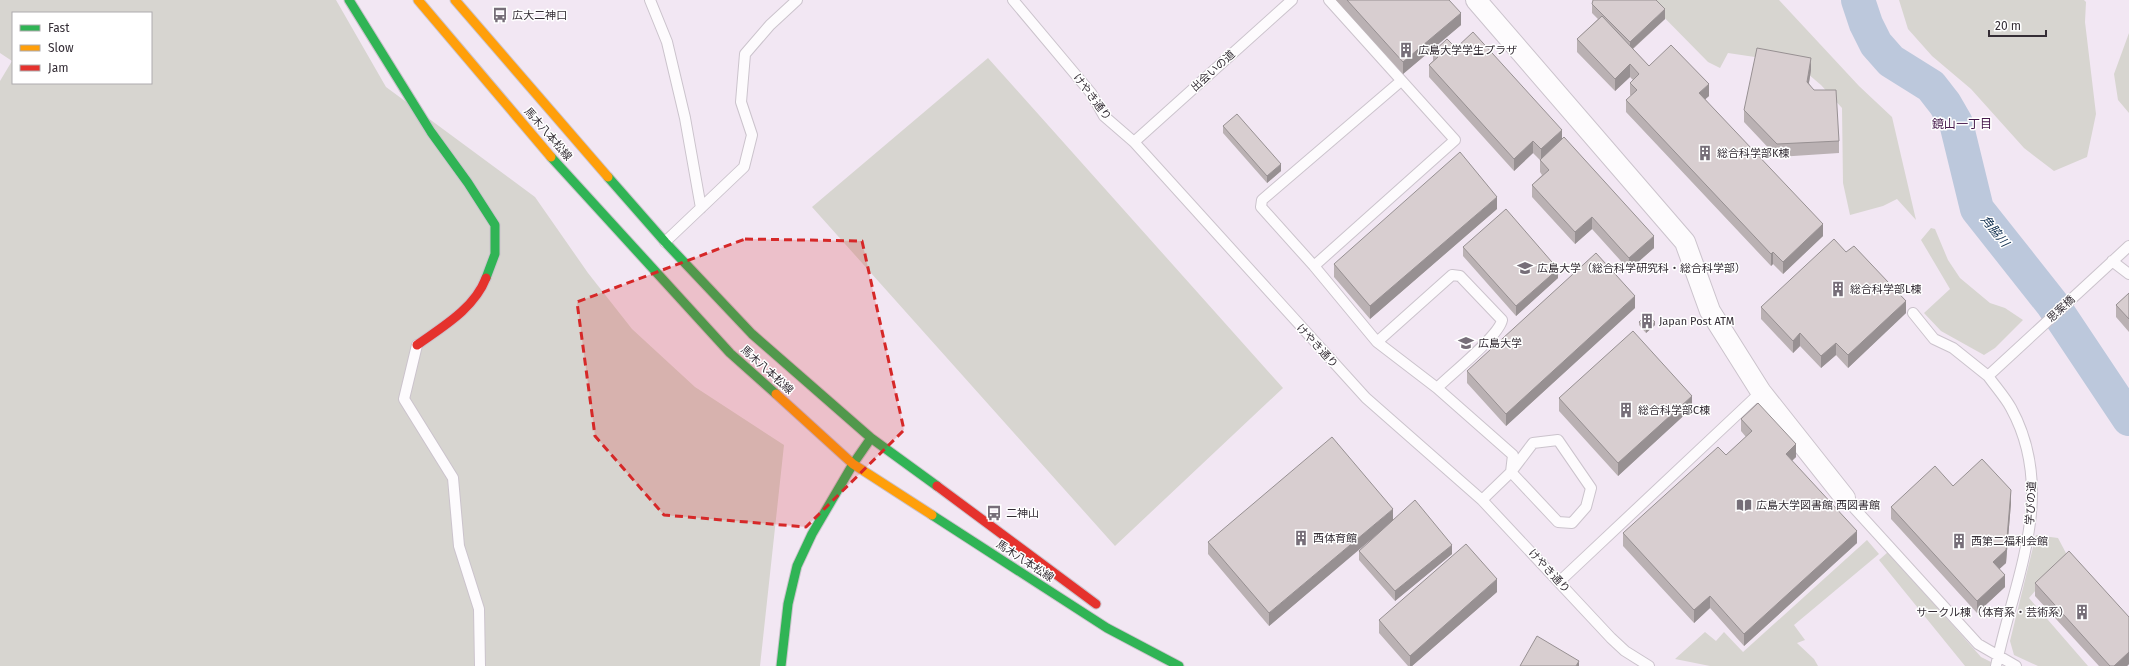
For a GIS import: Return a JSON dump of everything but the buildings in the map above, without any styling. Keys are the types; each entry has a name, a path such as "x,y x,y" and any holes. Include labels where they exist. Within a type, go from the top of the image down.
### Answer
{"main road":[{"path":"349,0 371,33 431,132 468,183 495,225 495,254 483,285 460,314 417,345"},
{"name":"馬木八本松線","path":"418,0 546,151 730,353 853,464 1107,628 1179,666"},
{"name":"馬木八本松線","path":"454,0 665,242 752,334 872,438 1102,609"},
{"path":"781,666 788,604 797,566 812,534 853,464 872,438"},
{"path":"1133,631 1183,666"}],"street":[{"path":"1476,0 1685,242 1710,311 1761,392 1845,498"}],"lane":[{"path":"650,0 667,42 685,118 701,208"},
{"path":"665,242 744,167 752,135 741,102 745,54 770,25 797,0"},
{"name":"けやき通り","path":"1013,0 1091,93 1104,116 1134,142 1366,398 1482,500 1616,642 1625,651 1648,666"},
{"path":"1314,266 1455,140 1329,0"},
{"name":"出会いの道","path":"1134,142 1288,1"},
{"path":"1401,81 1262,200 1261,208 1314,266 1377,342 1437,388 1513,455 1511,472 1558,522 1572,523 1586,507 1591,488 1558,440 1533,443 1511,472 1482,500"},
{"path":"2129,246 2112,261 2129,274"},
{"name":"思案橋","path":"1988,376 2112,261"},
{"path":"1377,342 1452,275 1460,276 1502,320 1501,326 1437,388"},
{"name":"学びの道","path":"1913,314 1934,340 1953,348 1988,376 2011,408 2024,439 2032,475 2032,521 1997,662"},
{"path":"417,345 404,399 453,478 459,546 479,609 480,666"},
{"path":"1559,582 1761,392"},
{"path":"1845,498 1978,644 1997,662 2016,666"}],"highlighted area":[{"path":"745,239 862,241 904,430 806,527 664,515 595,436 577,302"}],"shaded area":[{"path":"0,0 336,0 386,87 535,197 588,273 632,329 695,387 784,445 760,666 0,666 0,81 12,61 0,53"},
{"path":"1647,0 1779,0 1859,86 1892,117 1916,220 1897,199 1883,206 1850,215 1843,183 1842,108 1821,85 1795,63 1728,53 1720,68 1708,62"},
{"path":"1899,0 2084,0 2086,2 2085,22 2096,114 2087,157 2054,171 2024,148 1971,89 1932,56 1908,29"},
{"path":"2129,33 2129,113 2118,100 2114,74"},
{"path":"988,58 1283,388 1115,546 812,207"},
{"path":"1931,228 1935,229 1948,260 1960,278 1990,303 2005,308 2023,320 1995,348 1984,355 1941,331 1924,313 1950,289 1921,240"},
{"path":"2036,535 2058,538 2067,555 2029,598 2088,666 2038,666 2014,655 2010,641"},
{"path":"1867,540 1879,554 1794,625 1805,640 1797,643 1814,659 1818,666 1710,666 1675,659 1705,632 1716,641 1724,632 1743,652"},
{"path":"1888,552 1981,657 1991,662 1990,666 1965,666 1879,560"}],"waterway":[{"name":"角脇川","path":"1858,0 1866,24 1876,44 1891,61 1931,86 1945,104 1956,123 1977,209 2053,305 2129,419"}],"traffic: fast":[{"path":"349,0 431,132 468,183 495,225 495,254 486,278"},
{"path":"551,157 730,353 776,394"},
{"path":"608,177 665,242 752,334 871,438 937,486"},
{"path":"781,666 788,604 797,566 812,534 853,464 871,438"},
{"path":"932,515 1107,628 1179,666"}],"traffic: slow":[{"path":"418,0 551,157"},
{"path":"455,0 608,177"},
{"path":"776,394 853,464 932,515"}],"traffic: jam":[{"path":"417,345 447,324 465,308 474,299 486,278"},
{"path":"937,486 1096,604"}],"place":[{"name":"広大二神口","path":"500,15"},
{"name":"広島大学学生プラザ","path":"1406,50"},
{"name":"総合科学部K棟","path":"1705,153"},
{"name":"広島大学（総合科学研究科・総合科学部）","path":"1525,268"},
{"name":"総合科学部L棟","path":"1838,289"},
{"name":"Japan Post ATM","path":"1647,321"},
{"name":"広島大学","path":"1466,343"},
{"name":"総合科学部C棟","path":"1626,410"},
{"name":"広島大学図書館 西図書館","path":"1744,505"},
{"name":"二神山","path":"994,513"},
{"name":"西体育館","path":"1301,538"},
{"name":"西第二福利会館","path":"1959,541"},
{"name":"サークル棟（体育系・芸術系）","path":"2082,612"}],"district":[{"name":"鏡山一丁目","path":"1962,124"}]}
